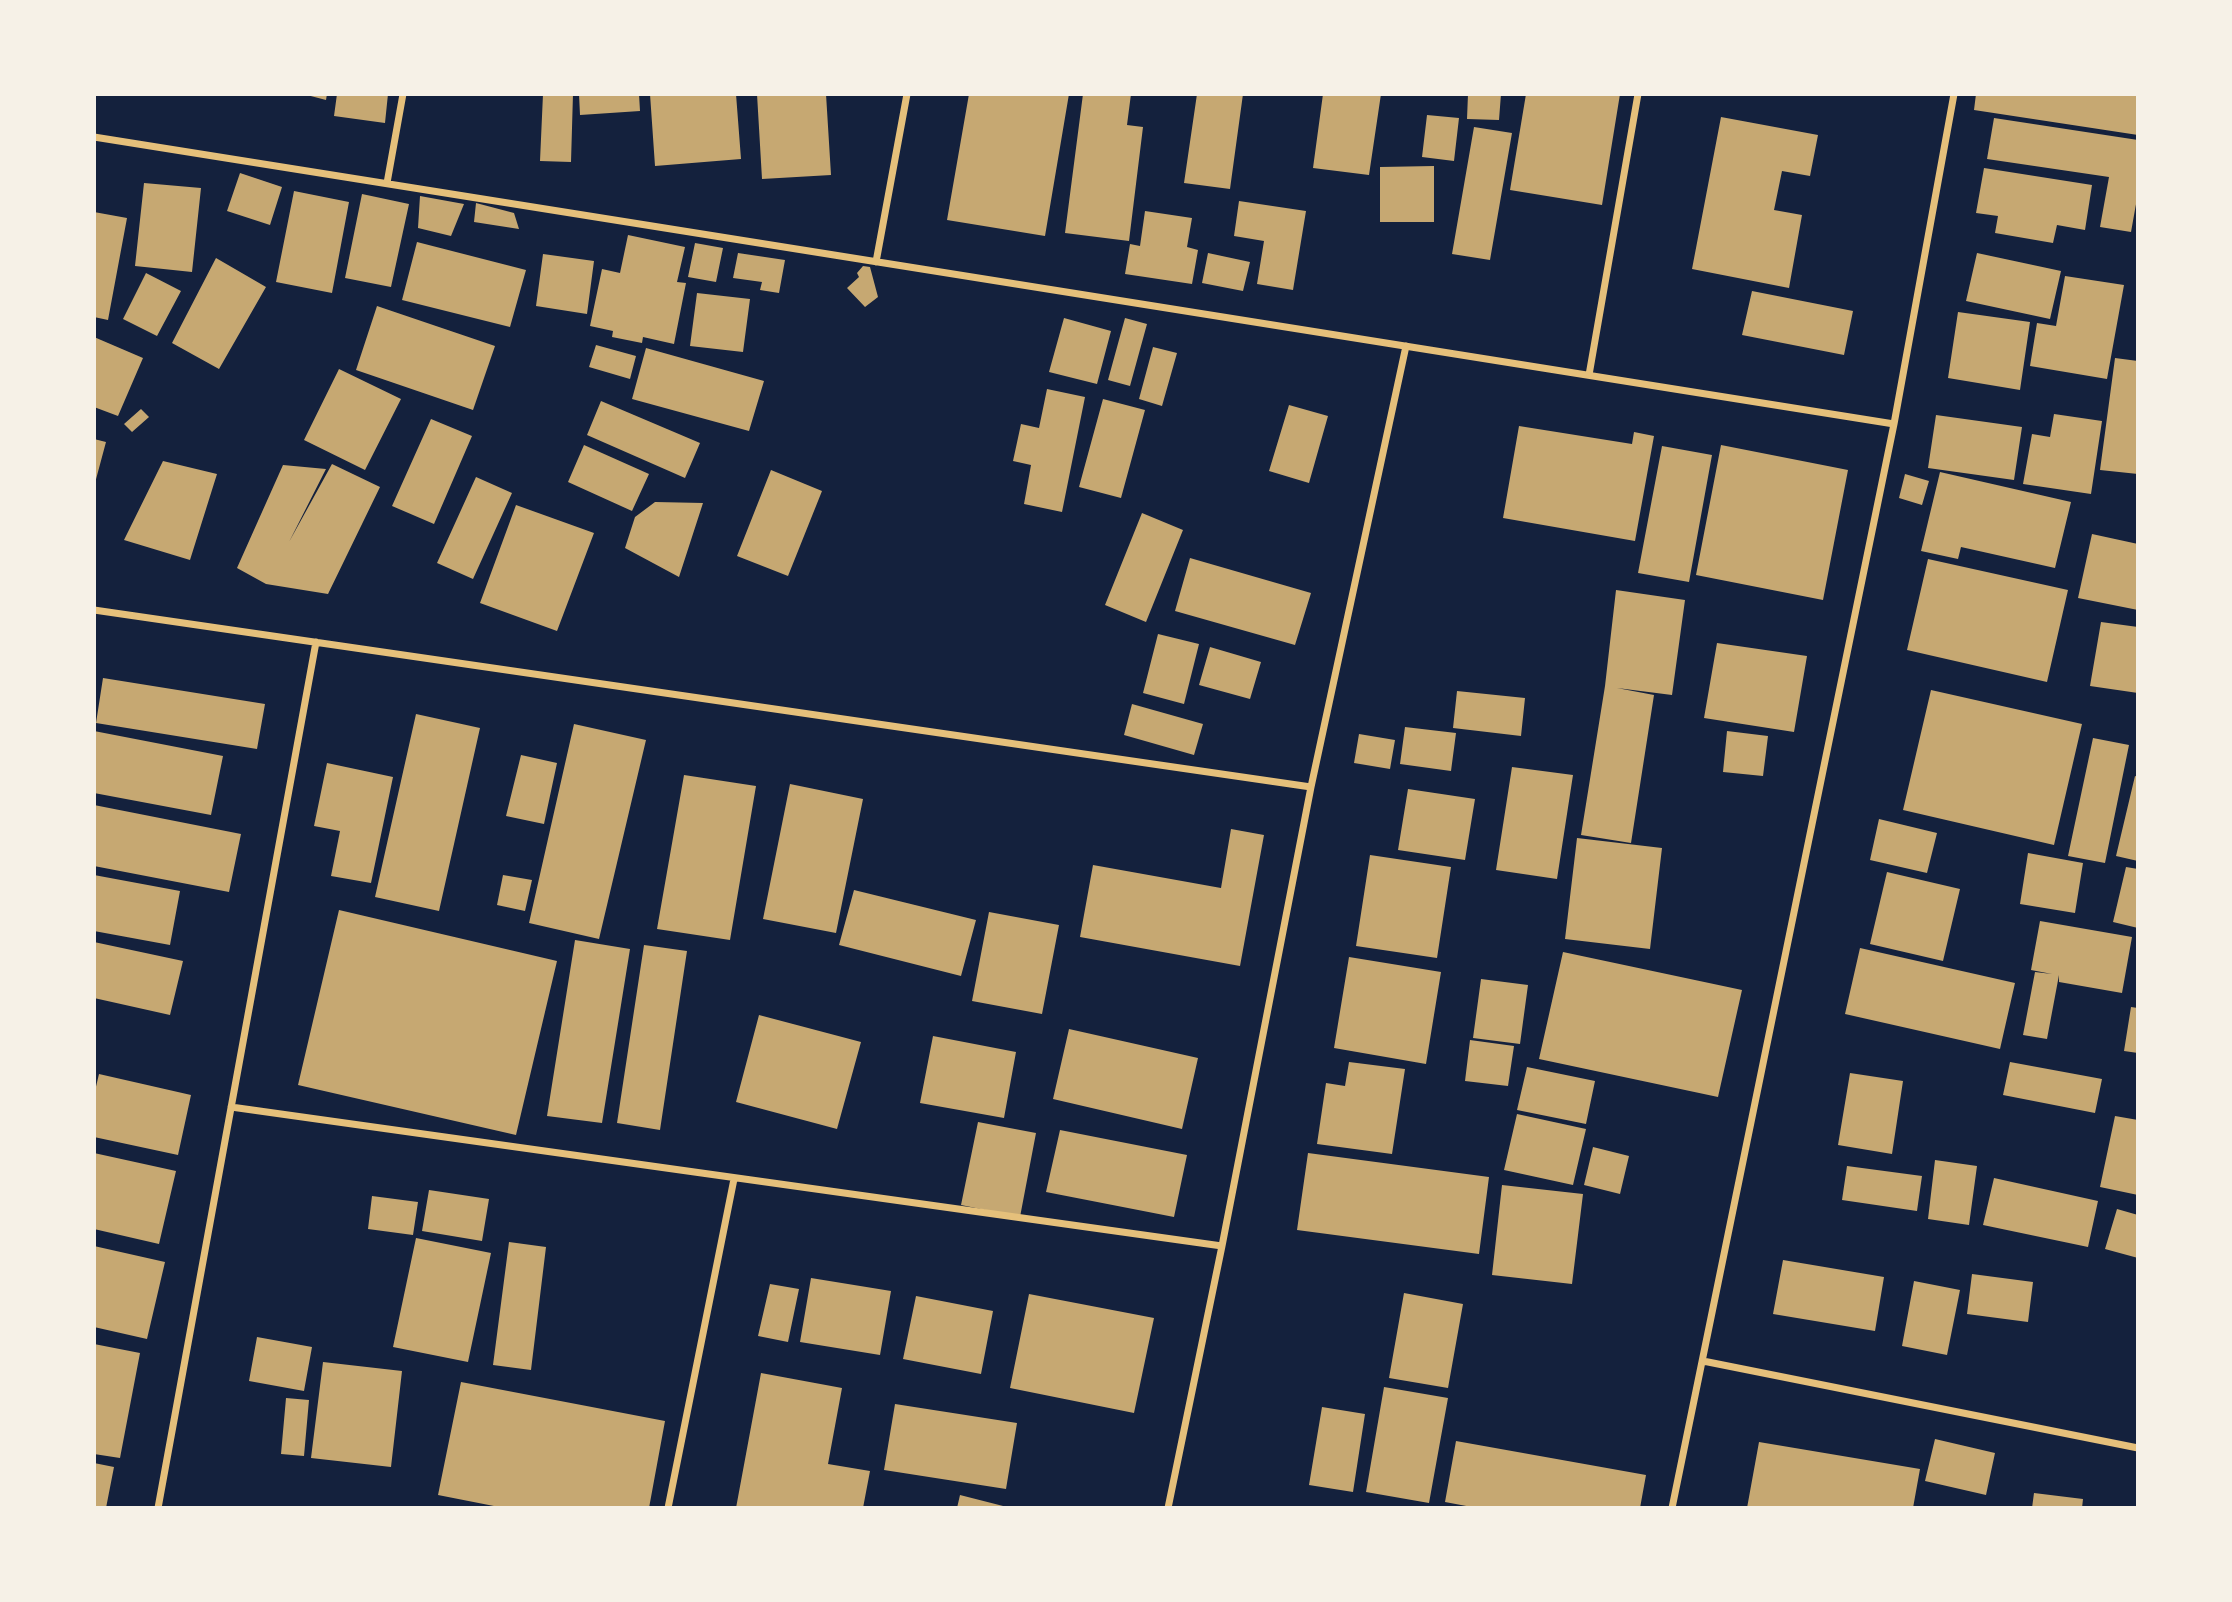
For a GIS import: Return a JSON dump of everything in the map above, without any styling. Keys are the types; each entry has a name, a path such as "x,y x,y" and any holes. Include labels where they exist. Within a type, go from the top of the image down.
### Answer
{"street":[{"path":"387,183 403,94"},
{"path":"876,262 907,94"},
{"path":"1589,375 1638,94"},
{"path":"1672,1507 1894,424 1954,94"},
{"path":"94,137 1894,424"},
{"path":"1168,1507 1222,1246 1311,787 1406,346"},
{"path":"94,610 1311,787"},
{"path":"158,1507 316,642"},
{"path":"231,1107 1222,1246"},
{"path":"668,1507 734,1179"},
{"path":"1703,1361 2137,1448"}],"building":[{"path":"303,94 327,94 326,100"},
{"path":"337,94 388,94 385,123 334,116"},
{"path":"543,94 573,94 571,162 540,161"},
{"path":"579,94 639,94 640,111 580,115"},
{"path":"650,94 736,94 741,159 655,166"},
{"path":"757,94 826,94 831,175 762,179"},
{"path":"969,94 1069,94 1045,236 947,220"},
{"path":"1083,94 1131,94 1127,125 1143,127 1129,241 1065,233"},
{"path":"1197,94 1243,94 1230,189 1184,183"},
{"path":"1323,94 1381,94 1369,175 1313,168"},
{"path":"1468,94 1501,94 1499,120 1467,119"},
{"path":"1526,94 1620,94 1602,205 1510,190"},
{"path":"1976,94 2138,94 2138,135 1974,110"},
{"path":"1427,115 1459,118 1454,161 1422,157"},
{"path":"1721,117 1818,135 1810,176 1782,171 1774,210 1802,215 1789,288 1692,269"},
{"path":"1994,118 2138,140 2138,193 2131,232 2100,227 2109,177 1987,159"},
{"path":"1474,127 1512,133 1490,260 1452,254"},
{"path":"1434,166 1434,222 1380,222 1380,167"},
{"path":"1984,168 2092,185 2085,230 2057,225 2053,243 1995,233 1998,216 1976,213"},
{"path":"240,173 282,187 270,225 227,211"},
{"path":"144,183 201,188 192,272 135,266"},
{"path":"294,191 349,202 332,293 276,282"},
{"path":"362,194 409,204 391,287 345,278"},
{"path":"420,196 464,204 451,236 418,228"},
{"path":"1239,201 1306,211 1293,290 1257,284 1264,241 1234,236"},
{"path":"476,203 514,213 519,229 474,222"},
{"path":"1145,211 1192,218 1187,247 1198,250 1192,284 1125,274 1130,244 1140,246"},
{"path":"94,212 127,218 108,320 94,317"},
{"path":"628,235 685,247 677,282 686,283 674,344 643,337 642,343 612,337 613,331 590,326 602,269 620,273"},
{"path":"417,242 526,270 510,327 402,300"},
{"path":"695,243 723,248 716,282 688,277"},
{"path":"738,253 785,260 779,293 760,290 762,282 733,278"},
{"path":"1208,253 1250,262 1243,291 1202,283"},
{"path":"1977,253 2061,271 2050,319 1966,301"},
{"path":"543,254 594,261 587,314 536,306"},
{"path":"216,258 266,287 219,369 172,343"},
{"path":"863,266 870,267 878,297 865,307 847,288 859,277 857,273"},
{"path":"146,273 181,291 157,336 123,319"},
{"path":"2065,276 2124,285 2107,379 2030,366 2037,323 2056,326"},
{"path":"1752,291 1853,311 1844,355 1742,335"},
{"path":"697,293 750,299 743,352 690,346"},
{"path":"377,306 495,346 473,410 356,370"},
{"path":"1958,312 2030,322 2020,390 1948,378"},
{"path":"1064,318 1111,331 1097,384 1049,372"},
{"path":"1125,318 1147,324 1130,386 1108,380"},
{"path":"94,337 143,358 118,416 94,407"},
{"path":"596,345 636,356 630,379 589,367"},
{"path":"1153,347 1177,353 1162,406 1139,399"},
{"path":"646,348 764,381 749,431 632,399"},
{"path":"2115,358 2138,361 2138,474 2100,470"},
{"path":"339,369 401,399 365,470 304,440"},
{"path":"1047,389 1085,397 1062,512 1024,504 1031,465 1013,461 1021,424 1039,428"},
{"path":"1103,399 1145,410 1121,498 1079,487"},
{"path":"601,401 700,443 685,478 587,435"},
{"path":"1289,405 1328,416 1309,483 1269,471"},
{"path":"141,409 149,417 132,432 124,424"},
{"path":"2054,414 2102,421 2091,494 2023,484 2032,434 2050,437"},
{"path":"1936,415 2022,427 2014,480 1928,468"},
{"path":"431,419 472,436 434,524 392,506"},
{"path":"1519,426 1632,444 1634,432 1654,436 1635,541 1503,518"},
{"path":"94,439 106,442 95,483 94,483"},
{"path":"584,445 649,474 632,511 568,482"},
{"path":"1721,445 1848,470 1823,600 1696,575"},
{"path":"1662,446 1712,455 1689,582 1638,573"},
{"path":"163,461 217,474 190,560 124,540"},
{"path":"332,464 380,487 328,594 266,584 237,568 283,465 326,469 289,542"},
{"path":"771,470 822,491 788,576 737,556"},
{"path":"1940,472 2071,502 2055,568 1961,547 1958,559 1921,551"},
{"path":"1905,474 1929,481 1922,505 1899,498"},
{"path":"476,477 512,493 473,579 437,563"},
{"path":"655,502 703,503 679,577 625,548 635,517"},
{"path":"516,505 594,533 557,631 480,603"},
{"path":"1142,513 1183,530 1146,622 1105,605"},
{"path":"2092,534 2138,544 2138,610 2078,598"},
{"path":"1190,558 1311,593 1295,645 1175,611"},
{"path":"1928,559 2068,590 2047,682 1907,650"},
{"path":"1616,590 1685,600 1672,695 1617,688 1654,695 1631,843 1581,835 1605,686"},
{"path":"2101,622 2138,627 2138,693 2090,686"},
{"path":"1158,634 1199,644 1184,704 1143,693"},
{"path":"1717,643 1807,656 1794,732 1704,718"},
{"path":"1210,647 1261,662 1250,699 1199,685"},
{"path":"103,678 265,704 257,749 96,723"},
{"path":"1931,690 2082,724 2054,845 1903,810"},
{"path":"1457,691 1525,698 1521,736 1453,728"},
{"path":"1132,704 1203,724 1194,755 1124,735"},
{"path":"416,714 480,728 439,911 375,897"},
{"path":"574,724 646,740 599,939 529,923"},
{"path":"1405,727 1456,733 1451,771 1400,764"},
{"path":"94,731 223,756 211,815 94,793"},
{"path":"1727,731 1768,736 1763,776 1723,772"},
{"path":"1359,734 1395,740 1390,769 1354,763"},
{"path":"2093,738 2129,745 2105,863 2068,856"},
{"path":"521,755 557,763 544,824 506,816"},
{"path":"327,763 393,777 371,883 331,876 340,831 314,826"},
{"path":"1512,767 1573,775 1557,879 1496,870"},
{"path":"684,775 756,786 730,940 657,929"},
{"path":"2135,776 2138,777 2138,861 2116,856"},
{"path":"790,784 863,799 836,933 763,919"},
{"path":"1408,789 1475,799 1465,860 1398,850"},
{"path":"94,805 241,834 229,892 94,866"},
{"path":"1879,819 1937,833 1927,873 1870,860"},
{"path":"1231,829 1264,835 1240,966 1080,937 1093,865 1221,888"},
{"path":"1577,838 1662,848 1650,949 1565,939"},
{"path":"2028,853 2083,863 2075,913 2020,904"},
{"path":"1370,855 1451,867 1437,958 1356,946"},
{"path":"2126,867 2138,869 2138,928 2113,922"},
{"path":"1887,872 1960,889 1943,961 1870,944"},
{"path":"94,875 180,891 170,945 94,931"},
{"path":"503,875 532,880 525,911 497,905"},
{"path":"854,890 976,920 961,976 839,945"},
{"path":"339,910 557,961 516,1135 298,1085"},
{"path":"989,912 1059,925 1042,1014 972,1001"},
{"path":"2040,921 2132,937 2122,993 2059,982 2059,975 2047,1039 2023,1035 2035,972 2052,974 2031,970"},
{"path":"575,940 630,949 602,1123 547,1116"},
{"path":"94,942 183,961 170,1015 94,998"},
{"path":"644,945 687,951 660,1130 617,1123"},
{"path":"1860,948 2015,983 2000,1049 1845,1014"},
{"path":"1563,952 1742,990 1718,1097 1539,1059"},
{"path":"1349,957 1441,972 1426,1064 1334,1048"},
{"path":"1481,979 1528,985 1520,1044 1473,1038"},
{"path":"2131,1007 2138,1008 2138,1053 2124,1051"},
{"path":"759,1015 861,1042 837,1129 736,1102"},
{"path":"1069,1029 1198,1058 1182,1129 1053,1099"},
{"path":"933,1036 1016,1052 1004,1118 920,1103"},
{"path":"1470,1040 1514,1046 1508,1086 1465,1081"},
{"path":"1349,1062 1405,1069 1392,1154 1317,1144 1326,1083 1345,1086"},
{"path":"2010,1062 2102,1079 2095,1113 2003,1095"},
{"path":"1527,1067 1595,1081 1586,1124 1517,1110"},
{"path":"1850,1073 1903,1081 1892,1154 1838,1145"},
{"path":"99,1074 191,1095 178,1155 94,1137 94,1095"},
{"path":"1517,1114 1586,1129 1573,1185 1504,1170"},
{"path":"2115,1116 2138,1120 2138,1195 2100,1187"},
{"path":"978,1122 1036,1133 1020,1217 961,1205"},
{"path":"1060,1130 1187,1155 1174,1217 1046,1192"},
{"path":"1593,1147 1629,1156 1620,1194 1584,1185"},
{"path":"94,1153 176,1171 159,1244 94,1229"},
{"path":"1308,1153 1489,1177 1479,1254 1297,1230"},
{"path":"1935,1160 1977,1166 1969,1225 1928,1219"},
{"path":"1847,1166 1922,1176 1917,1211 1842,1200"},
{"path":"1994,1178 2098,1201 2088,1247 1983,1225"},
{"path":"1502,1185 1583,1194 1572,1284 1492,1275"},
{"path":"429,1190 489,1199 482,1241 422,1231"},
{"path":"372,1196 418,1202 413,1235 368,1229"},
{"path":"2117,1209 2138,1215 2138,1258 2105,1249"},
{"path":"416,1238 491,1253 468,1362 393,1347"},
{"path":"509,1242 546,1247 531,1370 493,1365"},
{"path":"94,1246 165,1262 147,1339 94,1327"},
{"path":"1783,1260 1884,1277 1875,1331 1773,1314"},
{"path":"1972,1274 2033,1282 2028,1322 1967,1314"},
{"path":"811,1278 891,1291 880,1355 800,1342"},
{"path":"1914,1281 1960,1290 1947,1355 1902,1346"},
{"path":"770,1284 799,1289 788,1342 758,1336"},
{"path":"1404,1293 1463,1304 1448,1388 1389,1378"},
{"path":"1029,1294 1154,1318 1134,1413 1010,1388"},
{"path":"916,1296 993,1311 981,1374 903,1359"},
{"path":"257,1337 312,1347 304,1391 249,1381"},
{"path":"94,1344 140,1353 120,1458 94,1454"},
{"path":"323,1362 402,1371 391,1467 311,1458"},
{"path":"761,1373 842,1388 828,1464 870,1471 863,1508 736,1508"},
{"path":"461,1382 665,1421 649,1508 504,1508 438,1495"},
{"path":"1384,1387 1448,1398 1429,1503 1366,1492"},
{"path":"286,1398 309,1400 304,1456 281,1454"},
{"path":"895,1404 1017,1423 1006,1489 884,1470"},
{"path":"1322,1407 1365,1414 1353,1492 1309,1485"},
{"path":"1935,1439 1995,1453 1986,1495 1925,1481"},
{"path":"1456,1441 1646,1475 1640,1508 1477,1508 1445,1502"},
{"path":"1759,1442 1920,1469 1913,1508 1747,1508"},
{"path":"94,1463 114,1467 106,1508 94,1508"},
{"path":"2034,1493 2083,1499 2082,1508 2032,1508"},
{"path":"960,1495 1007,1507 957,1508"}]}
